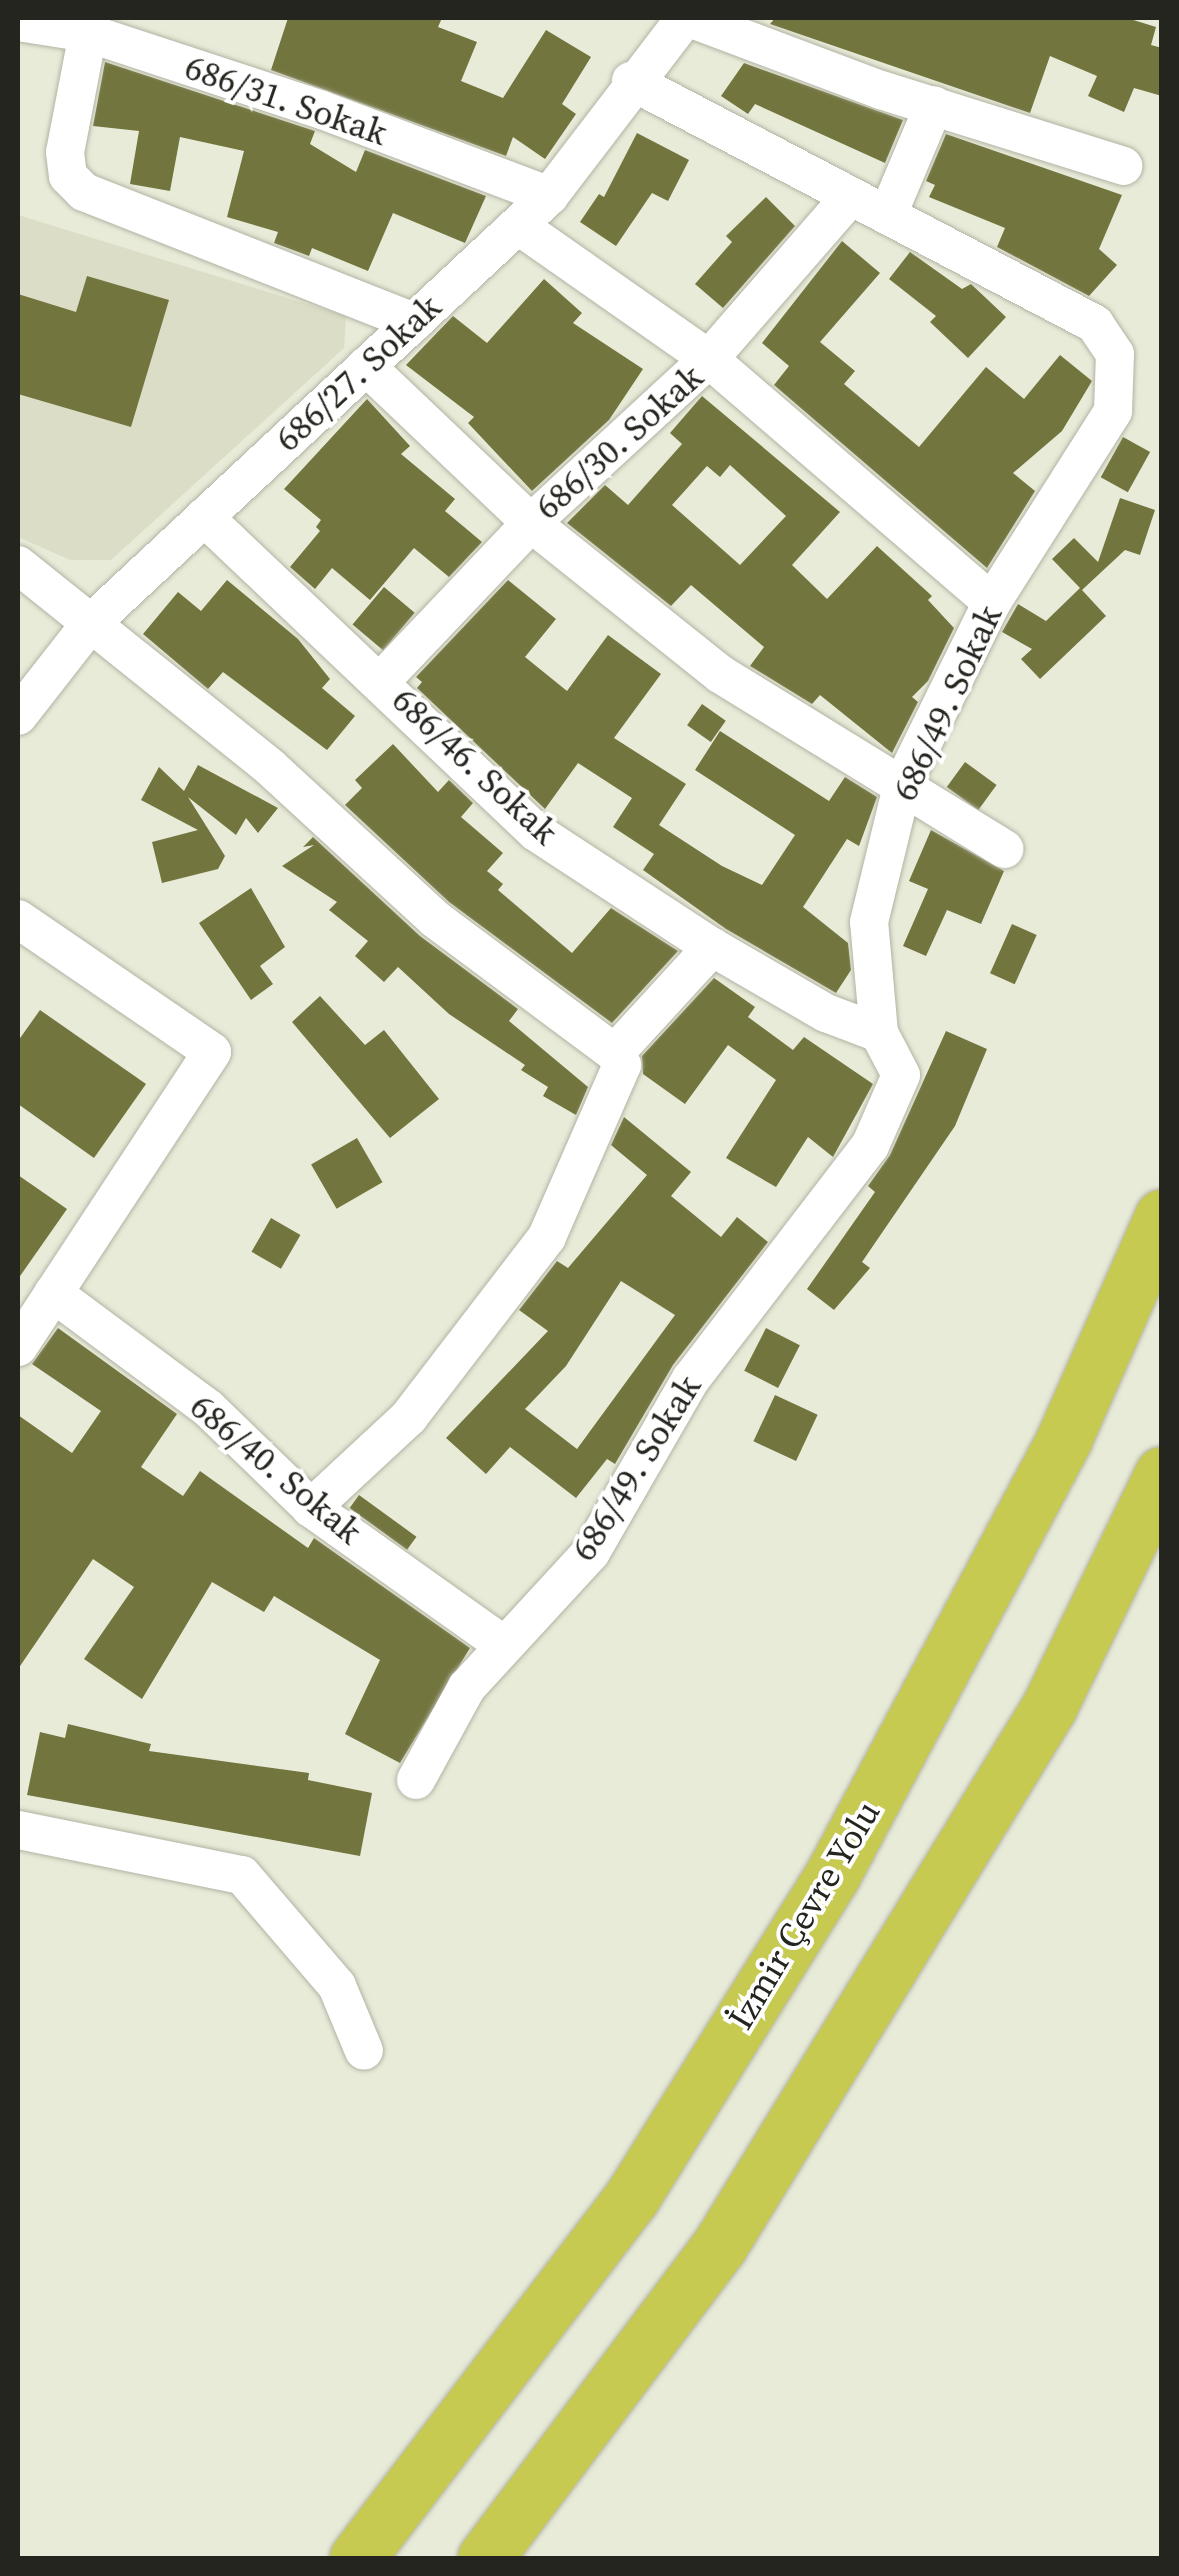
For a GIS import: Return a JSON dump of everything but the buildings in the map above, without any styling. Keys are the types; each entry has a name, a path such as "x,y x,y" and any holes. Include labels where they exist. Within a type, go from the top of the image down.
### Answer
{"highway":[{"name":"İzmir Çevre Yolu","path":"357,2558 632,2197 833,1874 1064,1440 1162,1217"},
{"path":"485,2558 720,2245 1049,1707 1162,1474"}],"street":[{"name":"686/27. Sokak","path":"18,716 89,625 549,196 631,82 687,18"},
{"path":"687,18 1123,166"},
{"name":"686/31. Sokak","path":"18,22 88,33 322,110 549,196"},
{"path":"88,33 65,152 68,176 84,192 414,322"},
{"name":"686/49. Sokak","path":"416,1780 467,1687 502,1643 591,1552 691,1379 870,1146 901,1076 879,1033 869,922 902,784 992,602 1113,411 1115,354 1095,324 888,214 848,199 631,82"},
{"path":"888,214 934,105"},
{"name":"686/30. Sokak","path":"382,680 531,522 709,360 848,199"},
{"path":"519,226 709,360 992,602"},
{"path":"366,366 531,522 720,674 1005,849"},
{"name":"686/46. Sokak","path":"204,517 382,680 536,832 712,946 826,1013 879,1033"},
{"path":"18,564 89,625 272,768 435,918 615,1053 622,1065 548,1238 409,1417 312,1508"},
{"path":"18,919 212,1052 18,1347"},
{"path":"615,1053 712,946"},
{"name":"686/40. Sokak","path":"53,1293 209,1409 312,1508 502,1643"},
{"path":"18,1830 242,1875 337,1986 364,2051"}],"shaded area":[{"path":"18,215 346,316 344,348 111,560 70,560 18,537"}]}
